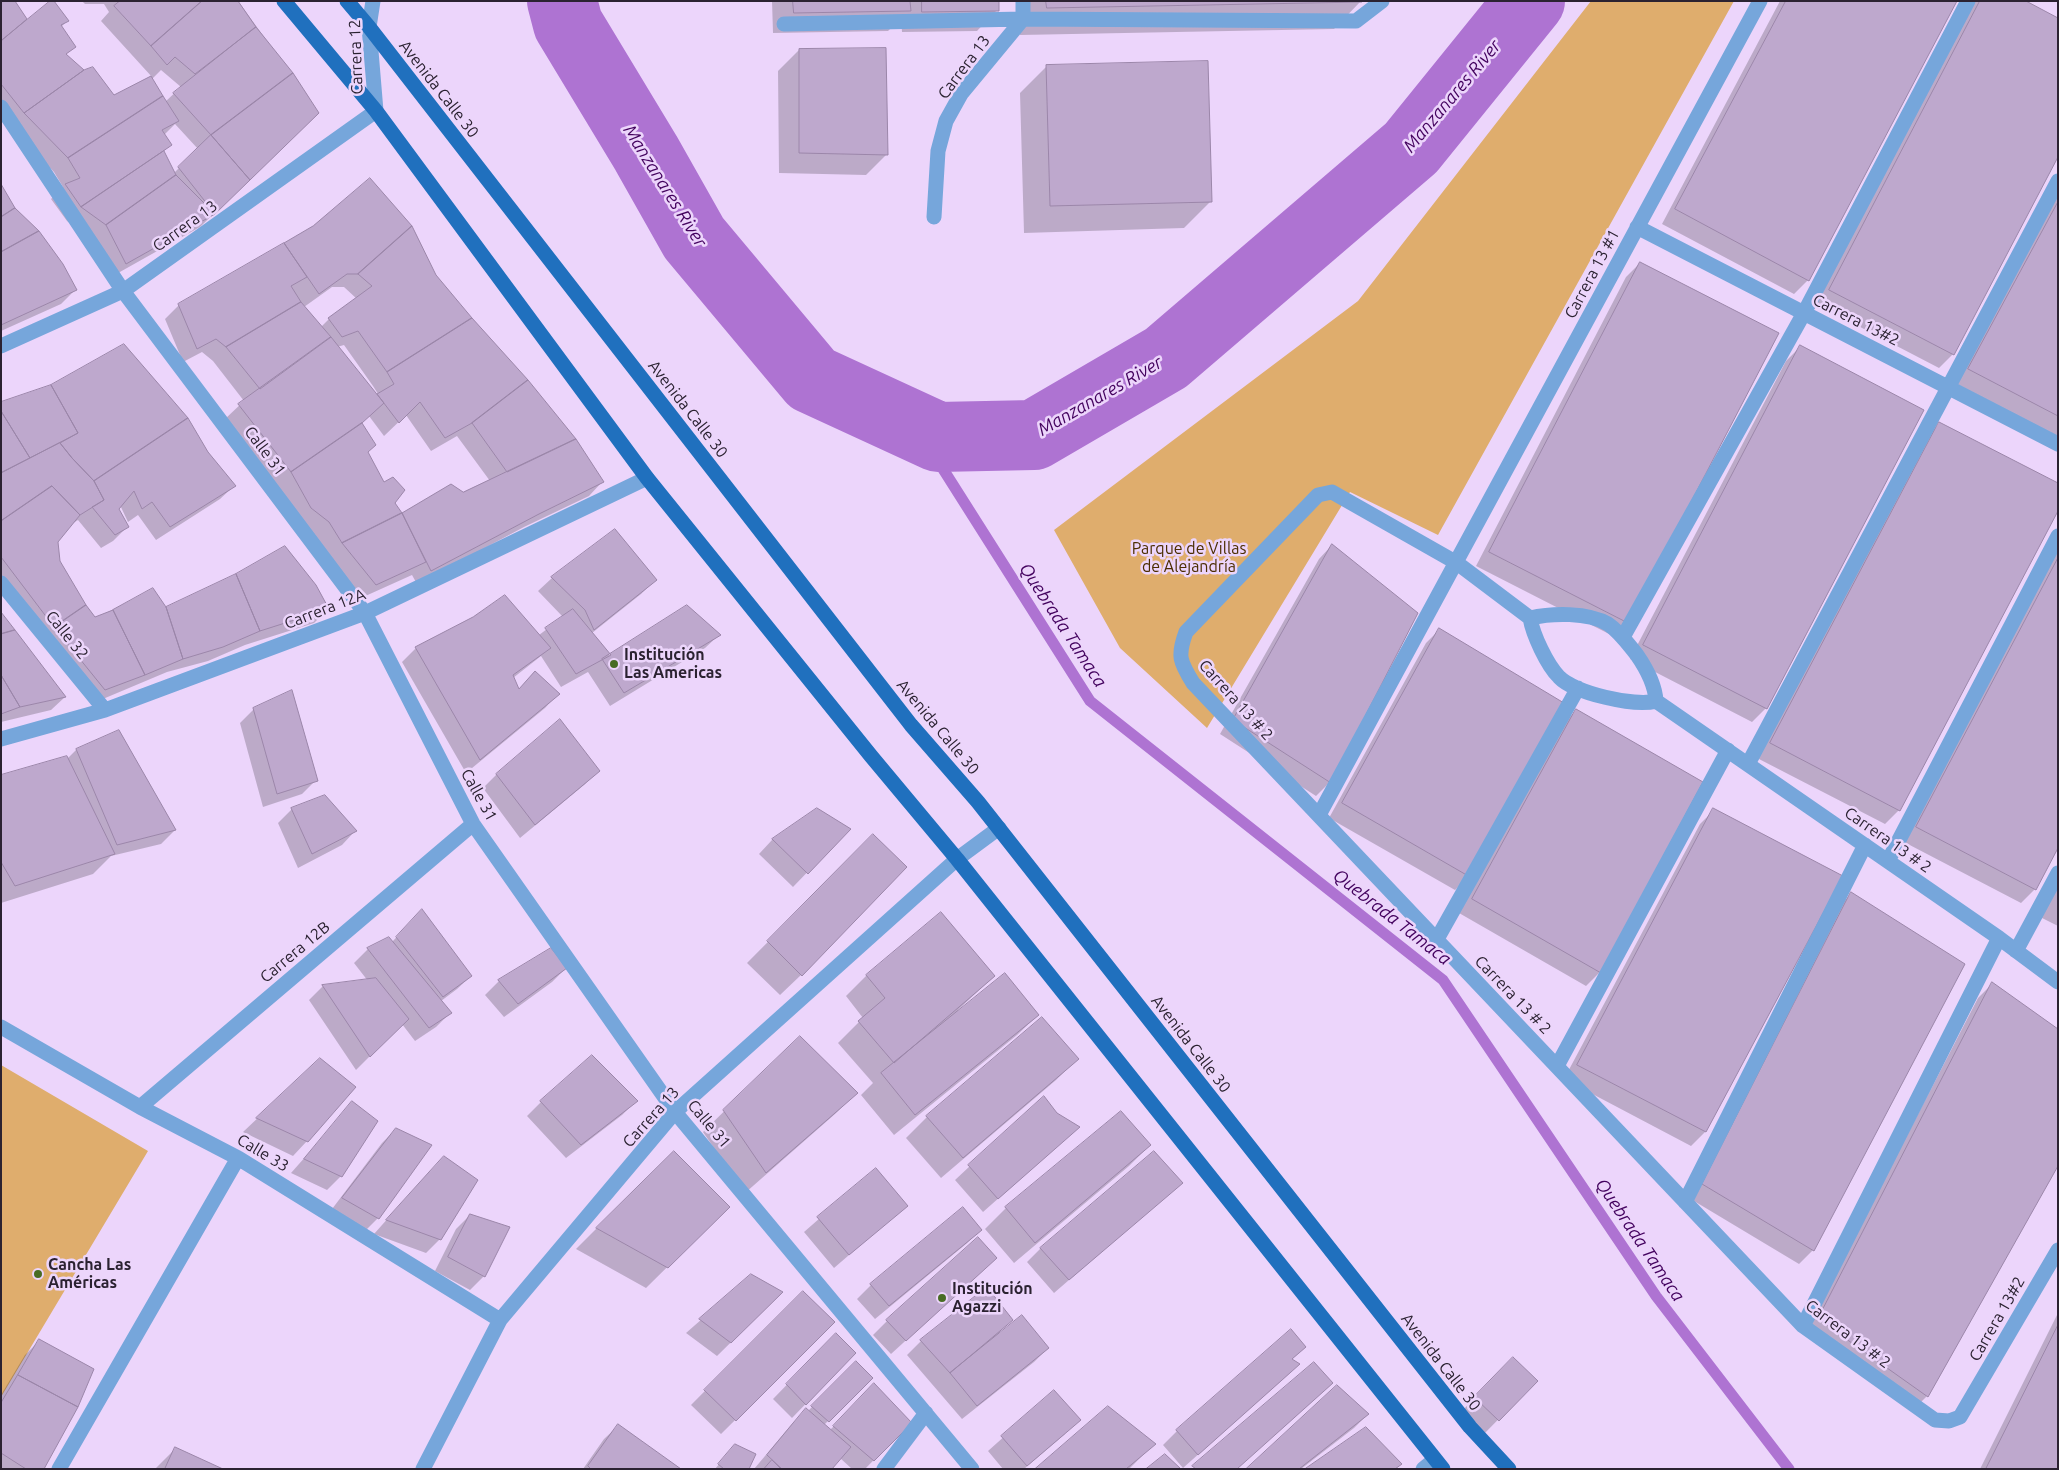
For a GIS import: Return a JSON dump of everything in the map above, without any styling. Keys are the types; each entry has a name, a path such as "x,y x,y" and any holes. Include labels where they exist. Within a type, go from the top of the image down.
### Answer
{"main road":[{"path":"284,1 376,111 647,478 864,748 957,859 1433,1466"},
{"name":"Avenida Calle 30","path":"347,1 905,717 999,828 1470,1427 1509,1469"}],"street":[{"name":"Carrera 12","path":"373,1 369,27 376,111"},
{"path":"1023,1 1023,19"},
{"path":"784,24 1023,19 1356,21 1382,1"},
{"name":"Carrera 13 #1","path":"1319,815 1760,1"},
{"path":"1622,637 1804,312 1968,1"},
{"name":"Carrera 13","path":"934,217 938,150 946,121 962,94 1023,19"},
{"name":"Calle 31","path":"1,107 123,291 365,614 473,824 676,1112 972,1469"},
{"name":"Carrera 13","path":"1,346 123,291 376,111"},
{"path":"1748,764 2058,180"},
{"name":"Carrera 13#2","path":"1637,227 2058,444"},
{"name":"Carrera 12A","path":"1,739 105,710 365,614 647,478"},
{"name":"Carrera 13 # 2","path":"1530,618 1456,563 1332,492 1318,495 1186,632 1180,648 1183,666 1193,683 1803,1326 1935,1420 1949,1421 1960,1417 1967,1406"},
{"path":"1888,861 2058,536"},
{"name":"Calle 32","path":"1,583 105,710"},
{"path":"1546,615 1582,616 1608,624 1622,637 1644,665 1656,701 1618,700 1578,688 1559,677 1533,632 1530,618 1546,615"},
{"path":"1436,939 1578,688"},
{"name":"Carrera 13 # 2","path":"1656,701 1888,861 2058,982"},
{"path":"1557,1066 1728,750"},
{"name":"Carrera 12B","path":"140,1107 473,824"},
{"name":"Carrera 13","path":"423,1469 500,1320 676,1112 957,859 999,828"},
{"path":"1686,1202 1865,845"},
{"path":"2016,951 2058,873"},
{"path":"1803,1326 1998,938"},
{"name":"Calle 33","path":"1,1027 140,1107 238,1158 500,1320"},
{"path":"59,1469 238,1158"},
{"name":"Carrera 13#2","path":"1967,1406 2058,1250"},
{"path":"884,1469 926,1413"}],"green space":[{"name":"Parque de Villas de Alejandría","path":"1591,1 1734,1 1438,535 1350,492 1207,728 1120,648 1054,530 1358,301"},
{"name":"Cancha Las Américas","path":"1,1065 148,1151 1,1397"}],"building":[{"path":"1,1 15,1 27,19 1,41"},
{"path":"50,1 54,1 69,21 61,25 76,47 66,54 84,70 24,113 1,84 1,41"},
{"path":"120,1 202,1 151,46 114,6"},
{"path":"202,1 238,1 256,27 195,74 175,57 167,65 151,46"},
{"path":"793,1 910,1 911,11 794,13"},
{"path":"922,1 999,1 999,11 922,12"},
{"path":"1046,1 1362,1 1362,2 1047,8"},
{"path":"1786,1 1957,1 1809,281 1675,209"},
{"path":"1980,1 2026,1 2058,18 2058,157 1954,355 1829,290"},
{"path":"256,27 293,73 211,135 173,93"},
{"path":"886,48 888,155 799,153 799,49"},
{"path":"1208,61 1212,202 1050,206 1046,65"},
{"path":"93,67 114,95 151,76 163,96 68,158 24,113 84,70"},
{"path":"293,73 319,113 250,180 211,135"},
{"path":"163,96 179,121 162,130 172,145 81,207 65,184 80,178 68,158"},
{"path":"211,135 250,180 215,214 178,167"},
{"path":"164,151 176,175 106,225 81,207"},
{"path":"176,175 215,214 126,264 106,225"},
{"path":"370,178 412,226 358,274 347,274 319,294 284,243 313,226"},
{"path":"1,184 15,208 1,217"},
{"path":"2058,202 2058,416 1968,369"},
{"path":"15,208 39,231 1,252 1,217"},
{"path":"412,226 436,275 472,318 387,372 358,331 342,337 328,318 372,286 358,274"},
{"path":"39,231 63,264 77,290 1,325 1,252"},
{"path":"284,243 307,277 291,286 301,302 226,347 216,339 197,349 178,304"},
{"path":"1640,262 1779,333 1628,623 1489,552"},
{"path":"301,302 331,337 260,389 226,347"},
{"path":"472,318 528,380 472,423 445,438 420,402 399,423 377,394 394,384 387,372"},
{"path":"331,337 384,403 362,423 291,472 238,404"},
{"path":"124,344 188,418 94,481 60,443 78,433 51,385"},
{"path":"1800,345 1924,410 1767,709 1643,645"},
{"path":"528,380 576,439 507,472 472,423"},
{"path":"51,385 78,433 30,458 1,411 1,402"},
{"path":"1,411 30,458 1,473"},
{"path":"188,418 208,452 236,486 170,527 152,502 142,509 134,491 119,509 129,527 115,535 92,507 104,500 94,481"},
{"path":"1939,422 2058,483 2058,511 1900,811 1770,743"},
{"path":"362,423 376,445 368,452 384,482 393,477 405,490 395,503 402,513 342,543 329,522 311,508 291,472"},
{"path":"576,439 604,482 431,571 402,513 451,484 463,492"},
{"path":"60,443 94,481 104,500 80,515 52,486 1,521 1,473"},
{"path":"52,486 80,515 58,542 60,561 86,605 54,627 1,557 1,521"},
{"path":"402,513 426,562 376,585 342,543"},
{"path":"615,529 657,580 594,630 585,610 551,577"},
{"path":"1332,544 1418,613 1331,783 1233,720"},
{"path":"285,546 316,585 329,609 260,631 236,574"},
{"path":"2058,558 2058,848 2036,890 1916,827"},
{"path":"236,574 260,631 223,647 183,659 166,607"},
{"path":"153,588 166,607 183,659 145,675 113,610"},
{"path":"505,595 551,648 513,675 519,689 535,671 560,694 480,760 415,647 473,617"},
{"path":"86,605 95,617 113,610 145,675 105,690 54,627"},
{"path":"687,605 721,635 624,693 602,659"},
{"path":"573,609 611,655 576,674 545,628"},
{"path":"1,612 15,630 1,634"},
{"path":"1439,628 1564,703 1470,877 1342,803"},
{"path":"15,630 66,697 20,707 1,675 1,634"},
{"path":"1,675 20,707 1,714"},
{"path":"292,690 318,781 277,794 253,708"},
{"path":"1576,709 1703,782 1601,973 1472,899"},
{"path":"560,719 600,771 535,825 496,774"},
{"path":"119,730 176,830 117,845 76,749"},
{"path":"67,756 115,854 15,886 1,862 1,775"},
{"path":"325,795 357,831 312,854 291,808"},
{"path":"817,808 851,829 808,874 772,839"},
{"path":"1713,808 1843,876 1706,1132 1577,1065"},
{"path":"873,834 907,867 802,976 767,941"},
{"path":"1851,892 1965,964 1814,1251 1702,1184"},
{"path":"422,909 472,976 443,997 396,937"},
{"path":"941,912 995,976 894,1063 858,1021 885,998 866,975"},
{"path":"389,937 452,1013 429,1028 367,948"},
{"path":"551,948 567,968 518,1004 498,980"},
{"path":"1005,973 1039,1015 915,1115 881,1073"},
{"path":"376,978 409,1019 370,1057 322,985"},
{"path":"1992,982 2058,1029 2058,1166 1928,1397 1818,1319"},
{"path":"1042,1017 1079,1059 963,1158 926,1116"},
{"path":"800,1036 858,1093 766,1173 723,1110"},
{"path":"592,1055 638,1101 581,1145 540,1101"},
{"path":"320,1058 356,1087 308,1142 256,1118"},
{"path":"1044,1096 1057,1113 1080,1127 998,1199 968,1165"},
{"path":"352,1101 378,1121 342,1177 304,1159"},
{"path":"1121,1111 1151,1145 1035,1243 1005,1207"},
{"path":"396,1128 432,1145 379,1219 342,1198"},
{"path":"674,1151 730,1207 668,1268 596,1228"},
{"path":"1154,1151 1183,1183 1069,1280 1040,1248"},
{"path":"444,1156 478,1180 441,1240 386,1220"},
{"path":"876,1168 908,1206 849,1255 817,1217"},
{"path":"963,1207 982,1230 889,1306 870,1284"},
{"path":"470,1214 510,1227 485,1277 448,1257"},
{"path":"978,1237 997,1258 906,1341 886,1320"},
{"path":"751,1274 783,1292 731,1343 699,1319"},
{"path":"987,1287 1013,1320 950,1373 920,1340"},
{"path":"803,1291 835,1322 736,1421 704,1390"},
{"path":"1022,1315 1049,1348 977,1406 950,1373"},
{"path":"2058,1325 2058,1469 1986,1469"},
{"path":"1291,1329 1306,1347 1292,1359 1300,1364 1198,1455 1176,1430"},
{"path":"836,1333 856,1353 806,1405 786,1384"},
{"path":"39,1339 94,1369 78,1407 18,1375"},
{"path":"1513,1357 1538,1381 1499,1421 1474,1397"},
{"path":"856,1361 873,1378 829,1422 811,1406"},
{"path":"1314,1362 1333,1383 1237,1469 1196,1469 1192,1466"},
{"path":"18,1375 78,1407 44,1469 26,1469 1,1453 1,1403"},
{"path":"874,1383 912,1423 874,1461 833,1426"},
{"path":"1337,1385 1369,1414 1299,1469 1246,1469"},
{"path":"1054,1390 1081,1420 1027,1466 1001,1436"},
{"path":"1108,1406 1156,1444 1126,1469 1035,1469"},
{"path":"806,1408 851,1447 832,1469 782,1469 767,1455"},
{"path":"618,1424 681,1469 591,1469 588,1466"},
{"path":"1366,1427 1402,1464 1395,1469 1305,1469"},
{"path":"735,1444 756,1454 749,1469 724,1469 718,1464"},
{"path":"175,1447 223,1469 165,1469"},
{"path":"1165,1454 1181,1469 1146,1469"},
{"path":"772,1460 781,1469 764,1469"}],"waterway":[{"name":"Manzanares River","path":"562,1 568,24 646,153 694,238 812,379 938,437 1034,435 1166,358 1411,148 1530,1"},
{"name":"Quebrada Tamaca","path":"938,437 943,469 1090,701 1443,980 1656,1296 1789,1469"}],"place":[{"name":"Institución Las Americas","path":"614,664"},
{"name":"Cancha Las Américas","path":"38,1274"},
{"name":"Institución Agazzi","path":"942,1298"}]}
